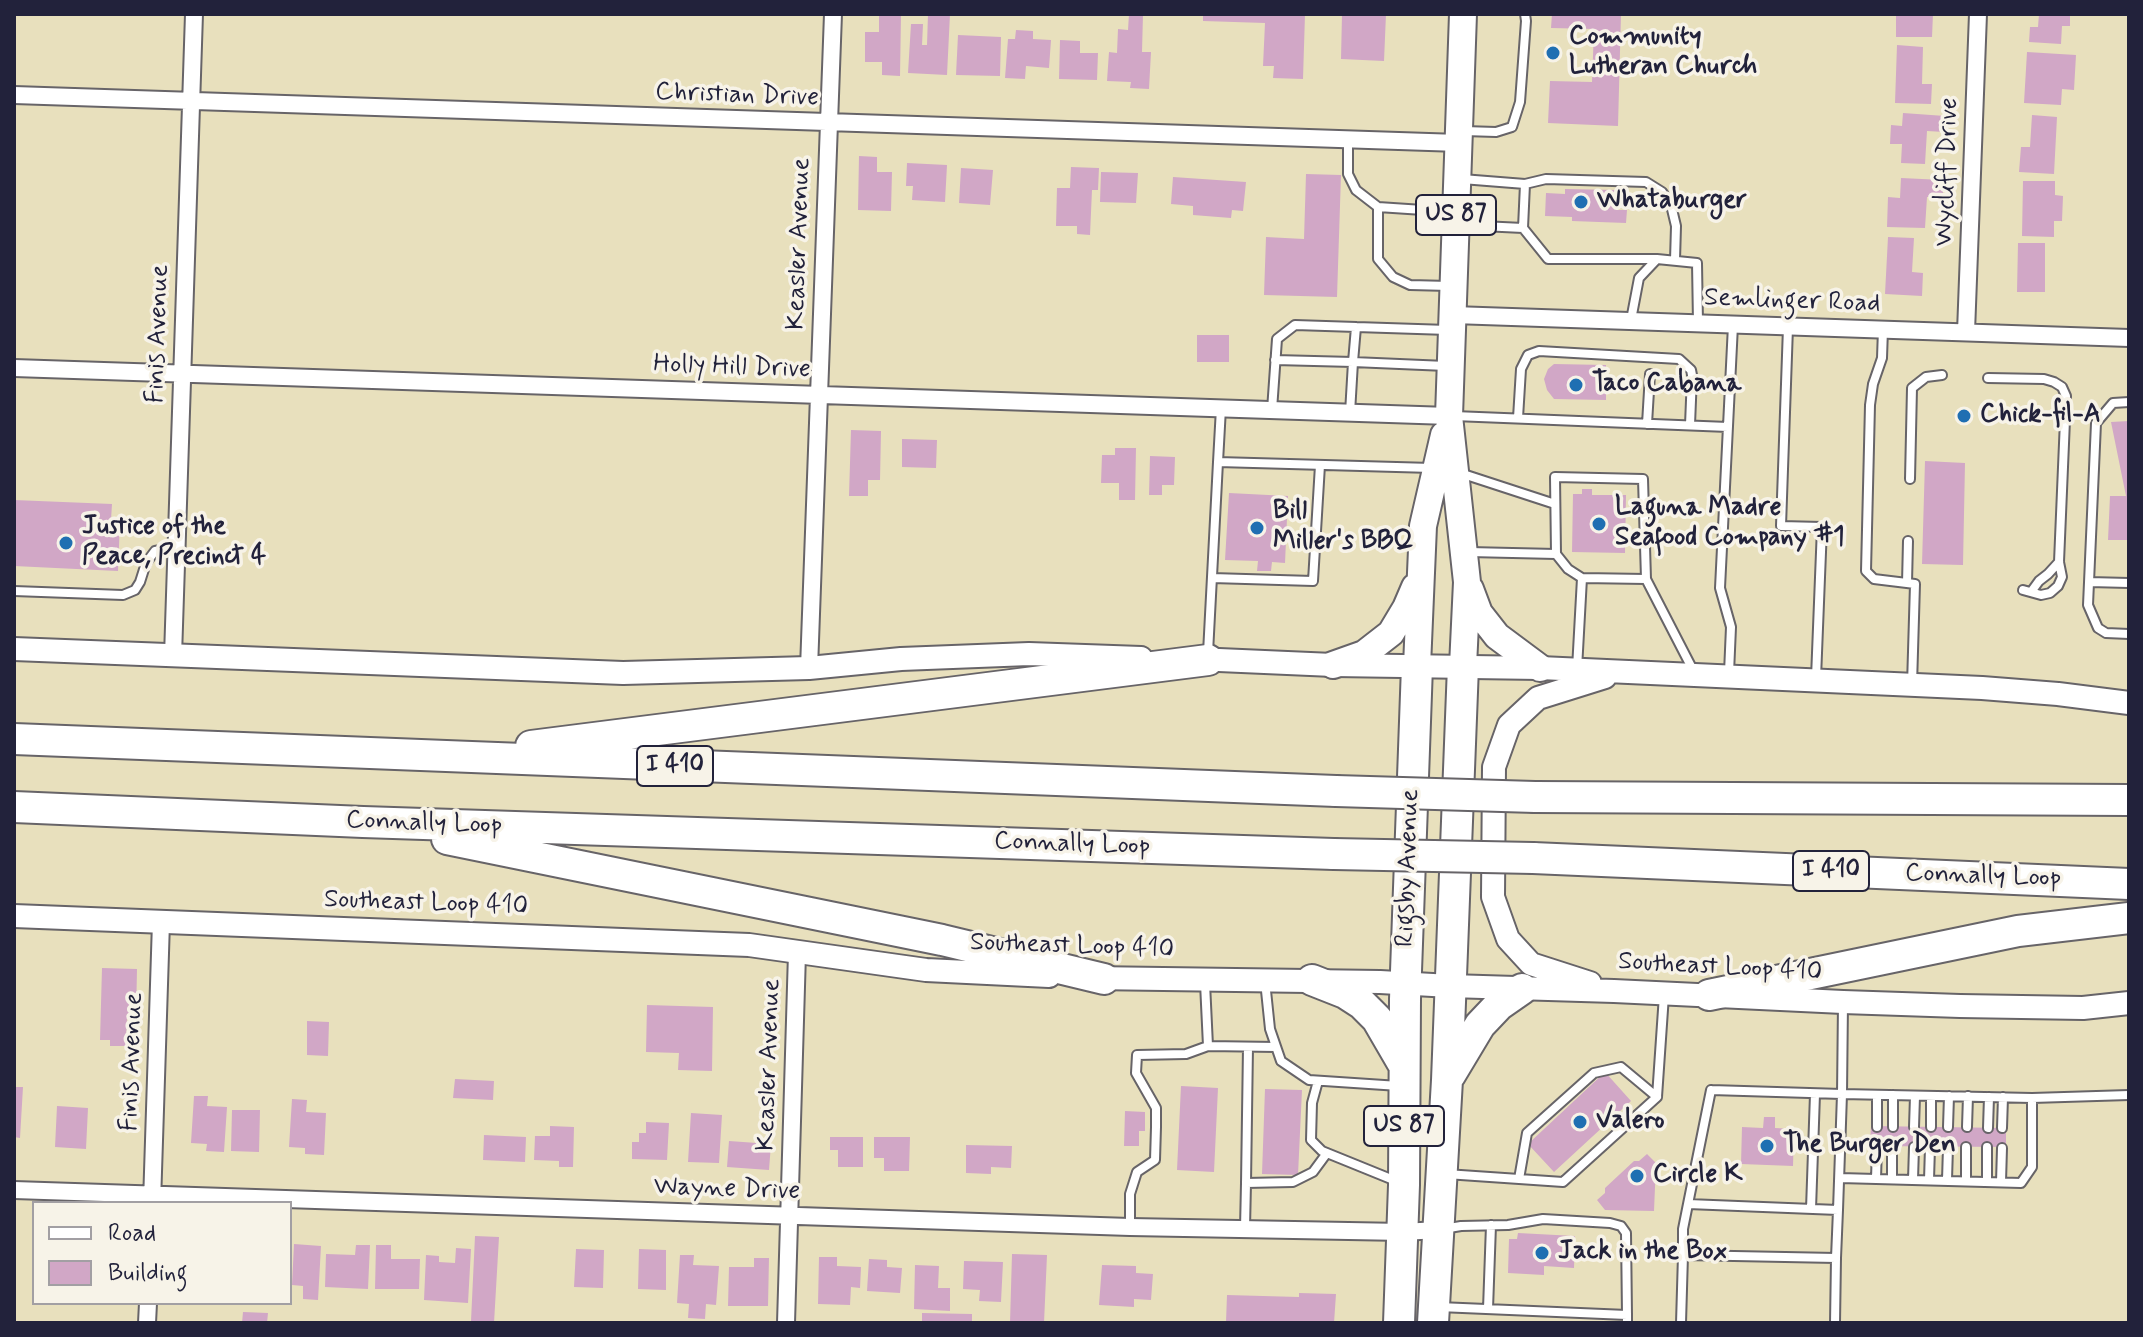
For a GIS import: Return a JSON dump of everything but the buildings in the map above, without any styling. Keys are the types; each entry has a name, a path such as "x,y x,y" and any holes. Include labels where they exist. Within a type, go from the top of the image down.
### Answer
{"highway":[{"path":"442,757 1208,660"},
{"name":"Rigsby Avenue","path":"1417,666 1403,1074 1438,1230 1434,1315"},
{"name":"Rigsby Avenue","path":"1399,1323 1403,1232 1426,1184 1447,1080 1463,666"},
{"name":"I 410","path":"14,739 1535,797 2129,800"},
{"name":"Connally Loop","path":"14,807 363,822 1533,858 2129,884"},
{"path":"363,822 942,940 1104,979"},
{"path":"1709,995 2018,931 2129,918"},
{"path":"1312,980 1345,993 1377,1019 1403,1074"},
{"path":"1447,1080 1480,1025 1499,1005 1522,989"}],"main road":[{"name":"Rigsby Avenue","path":"1463,14 1446,470 1464,552 1467,582 1463,666"},
{"name":"Rigsby Avenue","path":"1417,666 1423,526 1446,470"},
{"path":"1333,665 1364,654 1391,633 1406,608 1421,572"},
{"path":"1467,582 1479,613 1497,636 1540,668"},
{"path":"14,649 623,673 809,668 901,659 1029,654 1333,665 1540,668 2058,694 2129,703"},
{"path":"1614,991 1531,964 1508,939 1493,897 1494,767 1509,725 1538,698 1621,672"},
{"name":"Southeast Loop 410","path":"14,916 749,945 926,970 1104,979 1312,980 1843,1002 2083,1008 2129,1003"}],"street":[{"name":"Finis Avenue","path":"173,656 194,14"},
{"name":"Keasler Avenue","path":"809,668 833,14"},
{"name":"Wycliff Drive","path":"1966,332 1978,14"},
{"name":"Christian Drive","path":"14,95 1348,139 1459,137"},
{"name":"Semlinger Road","path":"1452,322 1631,320 2129,338"},
{"name":"Holly Hill Drive","path":"14,368 1449,416"},
{"name":"Finis Avenue","path":"152,1199 161,922"},
{"name":"Keasler Avenue","path":"786,1323 797,953"},
{"name":"Wayne Drive","path":"14,1190 227,1201"},
{"name":"Wayne Drive","path":"292,1203 1130,1227 1438,1230"}],"lane":[{"path":"1459,137 1512,127 1520,102 1525,14"},
{"path":"1348,139 1348,174 1356,190 1378,207 1523,228"},
{"path":"1457,179 1525,184 1546,179 1646,182 1662,192 1671,205 1676,226 1675,260"},
{"path":"1525,184 1523,228 1548,259 1657,259 1697,263 1698,323"},
{"path":"1378,207 1378,259 1393,277 1410,285 1454,287"},
{"path":"1631,320 1639,278 1657,259"},
{"path":"1272,410 1277,339 1295,325 1356,327 1452,322"},
{"path":"1729,677 1731,627 1720,588 1733,324"},
{"path":"1788,326 1781,526 1822,527 1816,682"},
{"path":"1350,413 1356,327"},
{"path":"1883,329 1882,358 1870,405 1866,571 1874,579 1915,584 1912,686"},
{"path":"1518,418 1521,369 1528,355 1539,351 1679,359 1692,375 1690,425"},
{"path":"1275,360 1451,366"},
{"path":"1647,424 1650,374"},
{"path":"1910,479 1912,388 1926,377 1942,375"},
{"path":"1988,378 2044,379 2062,387 2066,396 2059,562 2062,577 2050,593 2041,595 2027,591 2059,562"},
{"path":"2129,402 2113,403 2096,423 2088,605 2098,628 2106,633 2129,634"},
{"path":"1208,660 1221,408"},
{"path":"1449,416 1728,427"},
{"path":"1218,462 1446,470 1555,504"},
{"path":"1212,578 1313,581 1320,465"},
{"path":"1646,579 1582,578 1568,569 1556,554 1555,477 1643,479 1646,579 1696,676"},
{"path":"1907,583 1908,541"},
{"path":"14,591 123,595 135,590 146,563 155,551 177,547"},
{"path":"1464,552 1556,554"},
{"path":"1577,670 1582,578"},
{"path":"2089,582 2129,583"},
{"path":"1205,980 1208,1046"},
{"path":"1265,980 1270,1029 1281,1061 1309,1080 1318,1081 1403,1074"},
{"path":"1318,1081 1312,1103 1311,1140 1327,1153 1426,1184 1519,1179 1563,1182 1657,1097 1664,994"},
{"path":"1835,1323 1843,1002"},
{"path":"1130,1227 1130,1194 1137,1172 1155,1160 1156,1138 1156,1108 1136,1073 1137,1055 1186,1054 1208,1046 1276,1047"},
{"path":"1245,1228 1248,1047"},
{"path":"1519,1179 1527,1133 1594,1073 1621,1067 1657,1097"},
{"path":"1681,1323 1683,1229 1711,1090 2032,1098 2129,1095"},
{"path":"1811,1209 1815,1094"},
{"path":"1877,1095 1877,1127"},
{"path":"1893,1095 1893,1127"},
{"path":"1914,1127 1915,1096"},
{"path":"1931,1096 1931,1127"},
{"path":"1948,1127 1949,1096"},
{"path":"1967,1127 1968,1096"},
{"path":"1988,1128 1989,1097"},
{"path":"2002,1128 2003,1097"},
{"path":"1840,1178 2021,1183 2032,1167 2032,1098"},
{"path":"1876,1179 1877,1146"},
{"path":"1892,1147 1892,1179"},
{"path":"1913,1180 1914,1147"},
{"path":"1929,1180 1930,1147"},
{"path":"1947,1180 1948,1147"},
{"path":"1966,1147 1966,1181"},
{"path":"1987,1147 1987,1182"},
{"path":"2001,1182 2002,1148"},
{"path":"1246,1183 1293,1182 1313,1172 1327,1153"},
{"path":"1688,1204 1838,1210"},
{"path":"1434,1315 1488,1309 1627,1319 1626,1233 1621,1226 1543,1219 1438,1230"},
{"path":"1488,1309 1491,1225"},
{"path":"1683,1255 1836,1258"}],"place":[{"name":"Community Lutheran Church","path":"1553,53"},
{"name":"Whataburger","path":"1581,202"},
{"name":"Taco Cabana","path":"1576,385"},
{"name":"Chick-fil-A","path":"1964,416"},
{"name":"Laguna Madre Seafood Company #1","path":"1599,524"},
{"name":"Bill Miller's BBQ","path":"1257,528"},
{"name":"Justice of the Peace, Precinct 4","path":"66,543"},
{"name":"Valero","path":"1580,1122"},
{"name":"The Burger Den","path":"1767,1146"},
{"name":"Circle K","path":"1637,1176"},
{"name":"Jack in the Box","path":"1542,1253"}]}
